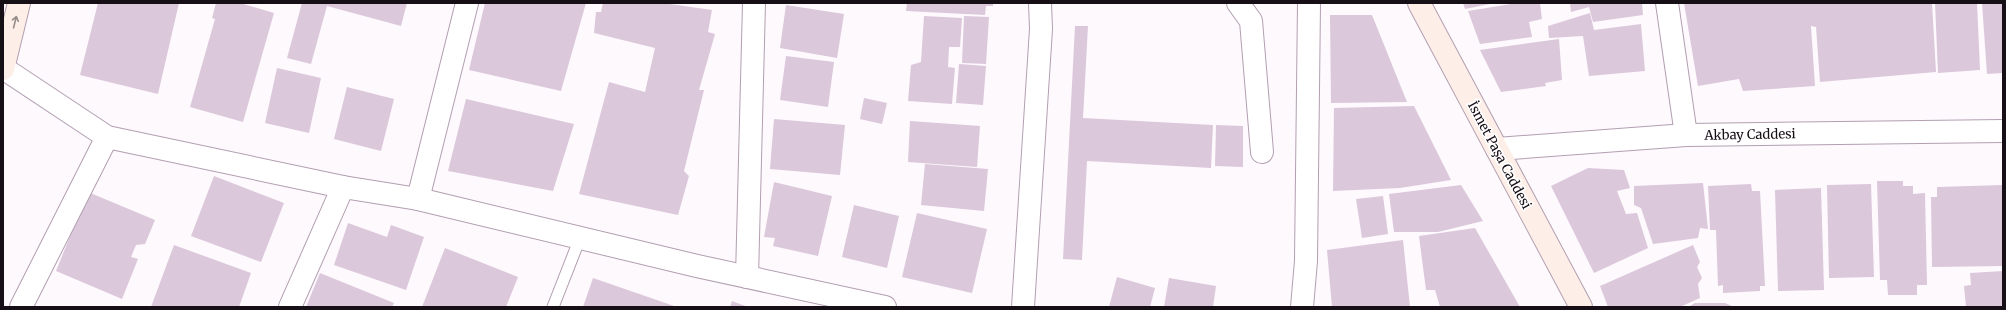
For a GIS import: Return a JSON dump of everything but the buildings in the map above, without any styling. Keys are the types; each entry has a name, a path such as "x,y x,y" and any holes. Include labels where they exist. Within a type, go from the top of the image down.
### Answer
{"main road":[{"path":"3,68 19,3"},
{"name":"İsmet Paşa Caddesi","path":"1419,3 1581,307"}],"street":[{"path":"418,200 467,3"},
{"path":"747,277 754,3"},
{"path":"1023,307 1041,29 1040,3"},
{"path":"1238,3 1251,21 1262,152"},
{"path":"1302,307 1306,261 1309,3"},
{"path":"1667,3 1686,135"},
{"path":"3,68 107,137 343,187 418,200 856,304 885,307"},
{"name":"Akbay Caddesi","path":"1497,149 1686,135 2003,131"},
{"path":"22,307 107,137"},
{"path":"290,307 343,187"}],"lane":[{"path":"553,307 580,238"}]}
